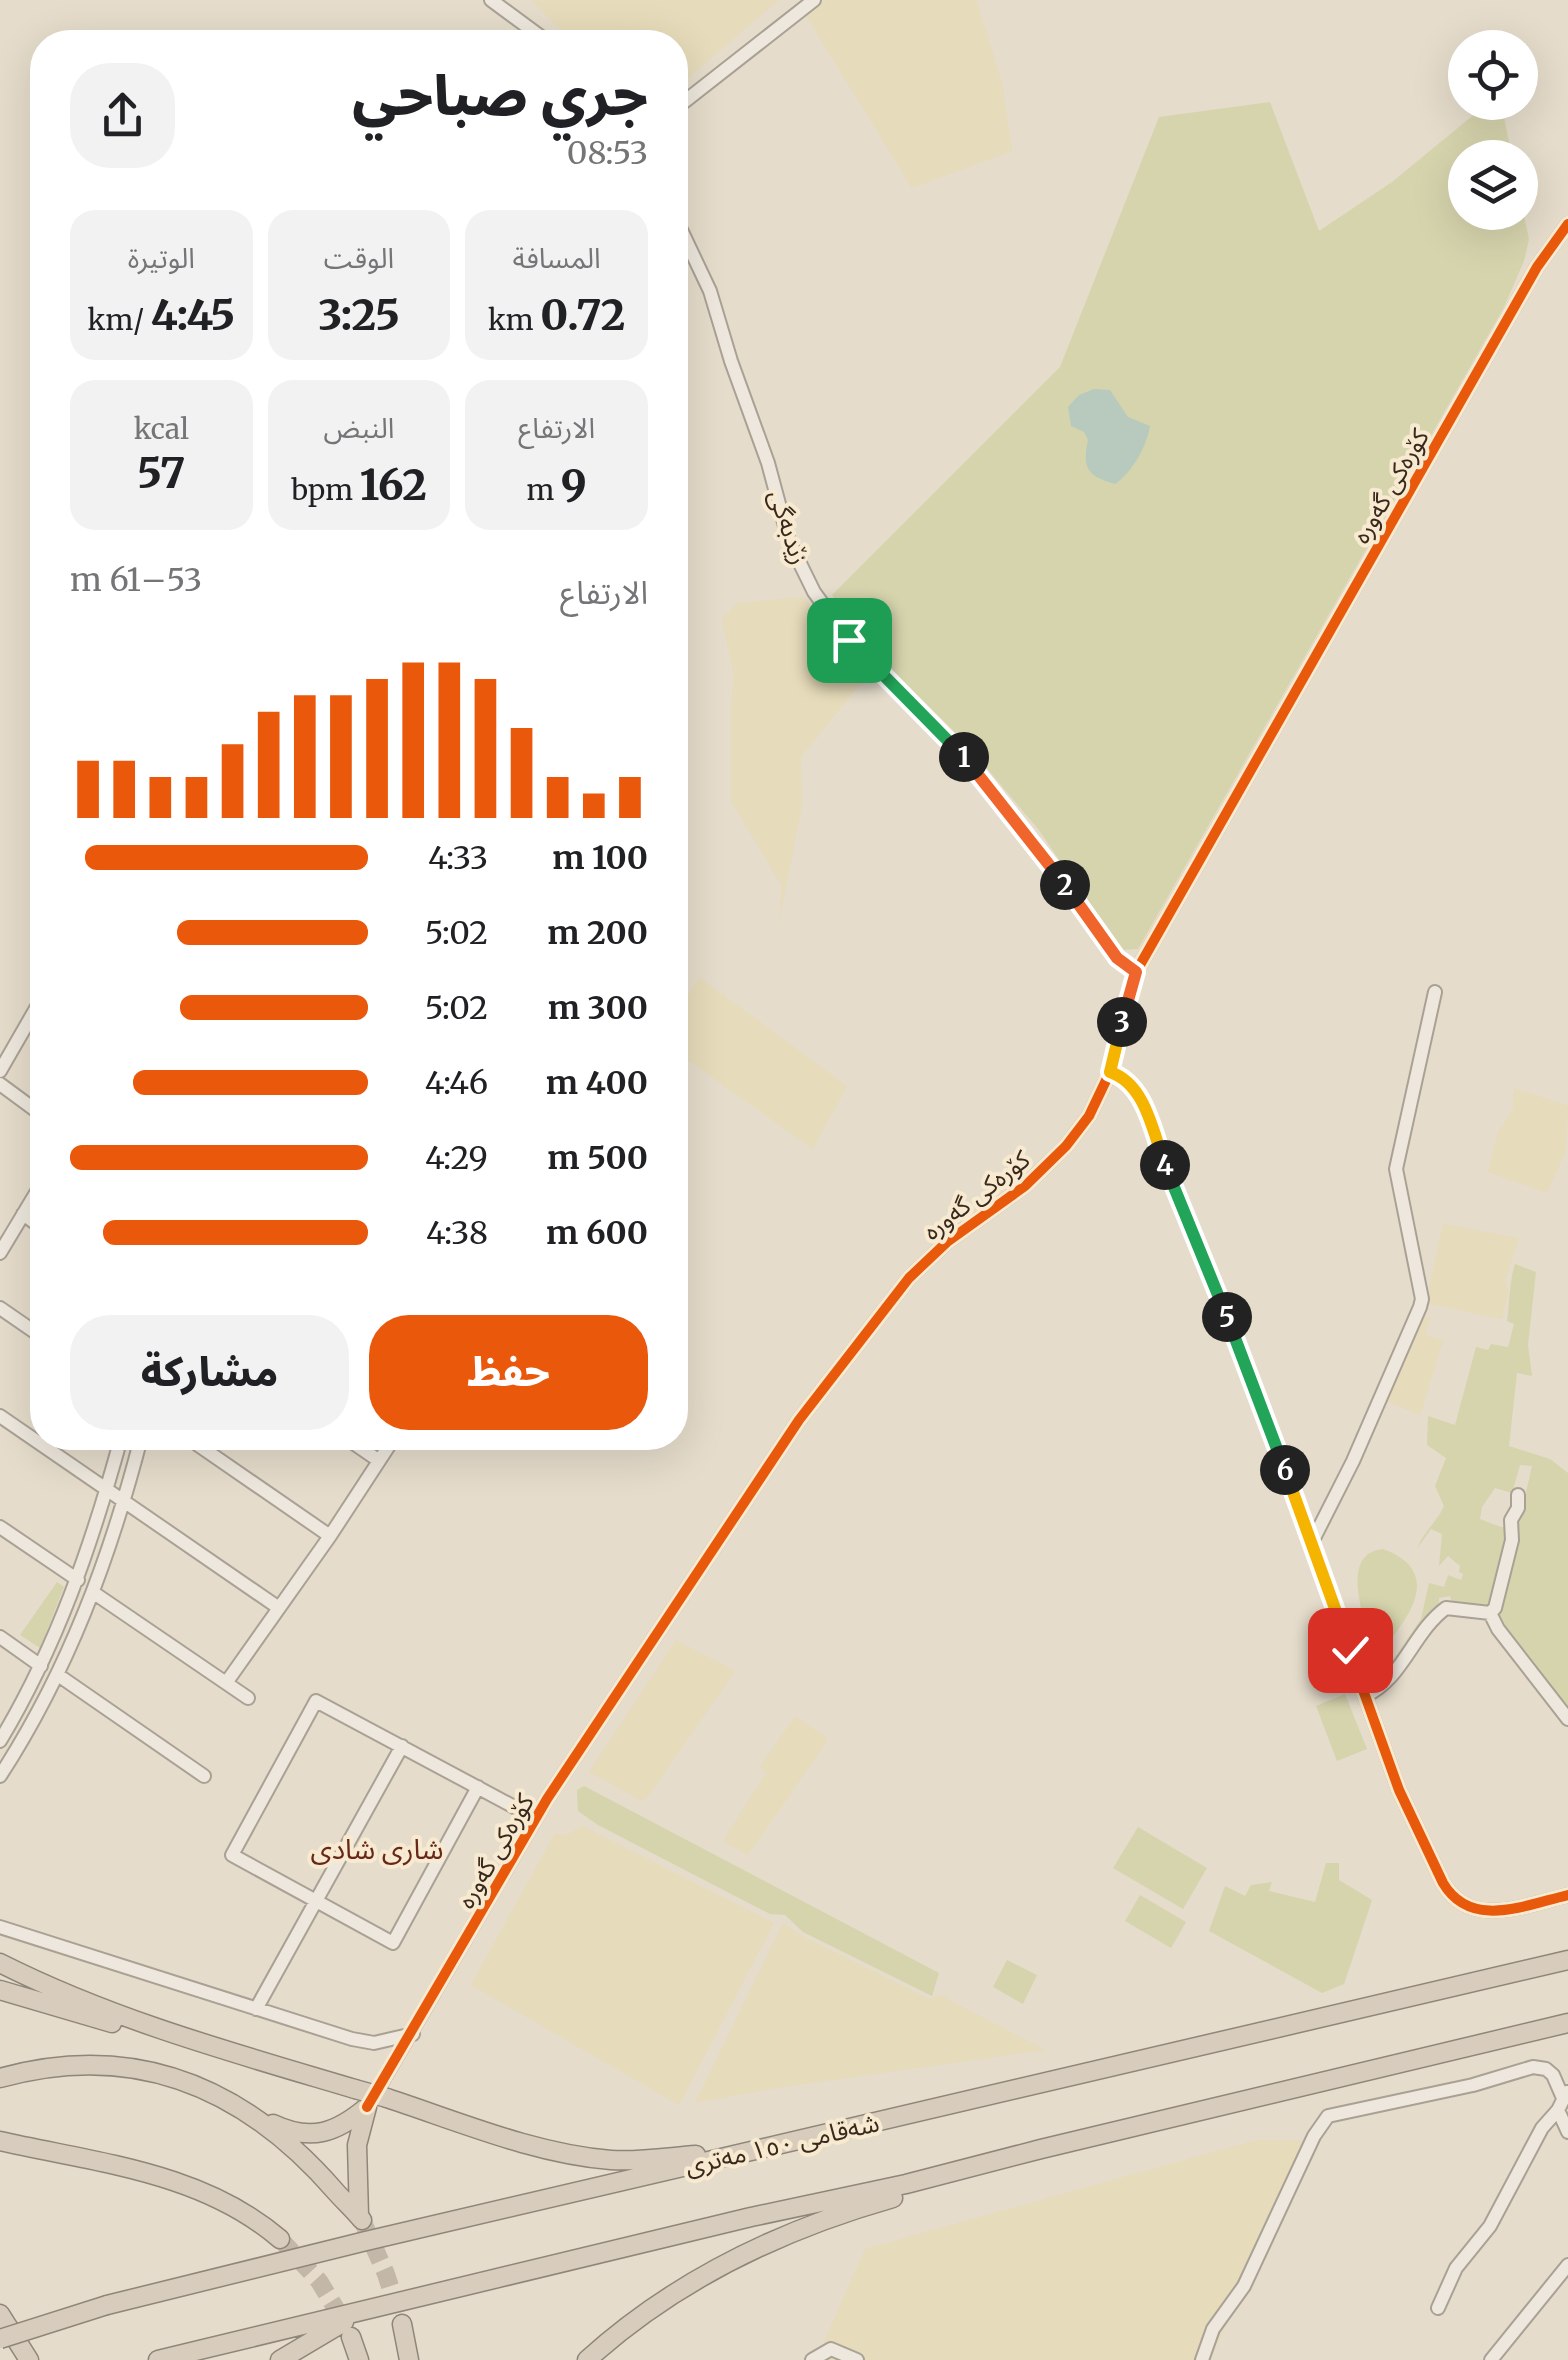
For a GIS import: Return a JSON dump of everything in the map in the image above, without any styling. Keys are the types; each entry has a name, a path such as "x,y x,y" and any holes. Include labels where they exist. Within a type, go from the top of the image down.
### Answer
{"highway":[{"name":"شەقامی ١٥٠ مەتری","path":"0,2340 107,2305 1568,1960"},
{"path":"0,1963 68,1995 181,2038"},
{"path":"0,1990 356,2088 542,2148 617,2160 752,2150"},
{"path":"158,2360 1568,2023"},
{"path":"0,2078 41,2068 136,2069 202,2087 302,2135 317,2135 341,2127 367,2107"},
{"path":"256,2116 320,2173 360,2218 356,2156 367,2107"},
{"path":"0,2141 180,2181 247,2213 280,2239"},
{"path":"587,2360 617,2333 678,2290 792,2230 1041,2148"},
{"path":"280,2360 370,2309"},
{"path":"0,2314 29,2360"},
{"path":"402,2324 409,2360"},
{"path":"351,2336 359,2360"}],"street":[{"path":"491,0 532,30"},
{"path":"688,99 814,0"},
{"name":"کۆرەکی گەورە","path":"367,2107 547,1800 799,1420 909,1278 947,1242 1025,1186 1066,1146 1089,1116 1110,1072 1136,972 1537,266 1568,224"},
{"name":"زێدبەگی","path":"688,245 710,291 768,463 789,541 814,592 849,640 950,741 1040,850 1117,958 1136,972"},
{"path":"1312,1542 1345,1478 1422,1299 1396,1169 1435,992"},
{"path":"0,1071 30,1022"},
{"path":"1110,1072 1126,1079 1138,1094 1312,1542 1400,1790 1451,1897 1479,1911 1568,1896"},
{"path":"0,1084 30,1106"},
{"path":"0,1253 30,1203"},
{"path":"23,1214 30,1219"},
{"path":"0,1308 30,1329"},
{"path":"0,1416 30,1436"},
{"path":"50,1450 279,1608"},
{"path":"0,1742 41,1666 78,1580 118,1450"},
{"path":"0,1776 58,1674 94,1593 138,1450"},
{"path":"205,1450 330,1536"},
{"path":"363,1450 378,1460"},
{"path":"226,1684 385,1450"},
{"path":"1364,1696 1388,1682 1423,1632 1446,1608 1490,1612 1495,1608 1512,1540 1511,1520 1518,1508 1518,1495"},
{"path":"0,1527 78,1580"},
{"path":"94,1593 248,1698"},
{"path":"1490,1612 1498,1629 1568,1720"},
{"path":"0,1636 41,1666"},
{"path":"58,1674 204,1776"},
{"path":"478,1787 392,1943 232,1855 316,1700 478,1787 518,1809"},
{"path":"256,2009 402,1746"},
{"path":"0,1927 366,2042 413,2034"},
{"path":"1202,2360 1213,2329 1236,2301 1314,2136 1328,2116 1473,2085 1533,2067 1553,2075 1563,2100 1568,2132"},
{"path":"1438,2308 1453,2273 1490,2226 1542,2128 1563,2100"},
{"path":"1490,2360 1568,2265"},
{"path":"812,2360 830,2348 857,2360"}],"shaded area":[{"path":"531,0 779,0 688,78 688,30 560,30"},
{"path":"825,0 976,0 1002,82 1012,151 912,188 806,16"},
{"path":"1270,102 1319,231 1392,182 1467,120 1504,120 1509,140 1448,140 1448,230 1527,230 1529,239 1504,307 1138,949 1122,950 1038,829 963,740 877,656 832,595 1060,367 1159,117"},
{"path":"1094,389 1110,390 1128,417 1150,426 1138,458 1115,484 1089,470 1088,440 1084,432 1071,426 1068,407 1079,395"},
{"path":"804,597 862,682 801,757 802,806 778,927 782,886 731,801 734,677 722,619 737,603"},
{"path":"699,977 847,1086 813,1149 688,1060 688,995"},
{"path":"1514,1088 1568,1106 1566,1150 1547,1193 1488,1172 1497,1135 1513,1109"},
{"path":"1443,1224 1519,1238 1505,1282 1509,1290 1502,1319 1426,1303"},
{"path":"1515,1264 1536,1272 1528,1345 1532,1376 1517,1373 1509,1446 1550,1459 1568,1473 1568,1713 1497,1619 1532,1466 1520,1465 1512,1493 1495,1488 1482,1507 1480,1519 1501,1527 1511,1526 1490,1608 1452,1602 1450,1596 1439,1598 1439,1609 1395,1667 1391,1663 1421,1619 1429,1583 1444,1587 1448,1575 1461,1580 1463,1574 1448,1556 1439,1566 1442,1534 1431,1529 1417,1549 1444,1506 1435,1486 1446,1458 1427,1445 1428,1416 1455,1425 1476,1347 1508,1347 1514,1324 1507,1321"},
{"path":"1421,1315 1430,1318 1425,1335 1443,1341 1420,1415 1386,1401"},
{"path":"1383,1549 1401,1558 1412,1569 1417,1582 1416,1595 1403,1623 1382,1650 1376,1651 1361,1606 1358,1575 1361,1562 1369,1553"},
{"path":"57,1582 64,1587 40,1648 20,1635"},
{"path":"676,1640 735,1671 642,1801 589,1772"},
{"path":"1345,1694 1367,1749 1337,1761 1316,1706"},
{"path":"795,1716 827,1738 826,1743 748,1855 723,1841 766,1773 760,1767"},
{"path":"584,1786 939,1973 932,1996 803,1932 785,1915 770,1914 598,1825 578,1811 577,1790"},
{"path":"582,1826 774,1923 679,2105 471,1985 555,1833 565,1836"},
{"path":"1138,1827 1207,1868 1183,1909 1113,1868"},
{"path":"1326,1863 1339,1863 1339,1880 1372,1900 1344,1984 1322,1993 1209,1931 1225,1886 1245,1896 1251,1885 1272,1882 1269,1891 1315,1902"},
{"path":"1140,1895 1186,1922 1171,1948 1125,1921"},
{"path":"783,1923 929,1999 940,1995 1045,2050 695,2103"},
{"path":"1007,1960 1037,1975 1023,2004 993,1987"},
{"path":"1256,2140 1313,2141 1210,2360 816,2360 865,2249"}],"tunnel":[{"path":"362,2220 386,2274 402,2324"},
{"path":"280,2239 319,2281 347,2327"}],"cycle path":[{"path":"367,2107 547,1799 799,1420 909,1278 947,1242 1025,1186 1066,1146 1089,1116 1110,1072 1136,972 1537,267 1568,224"},
{"path":"1110,1072 1126,1079 1138,1094 1263,1412 1399,1790 1443,1883 1468,1906 1484,1910 1517,1908 1568,1895"}],"district":[{"name":"شاری شادی","path":"377,1849"}],"route":[{"path":"849,640 950,741 1032,840 1117,958 1136,972 1110,1072 1126,1079 1138,1094 1263,1412 1350,1650"}]}
